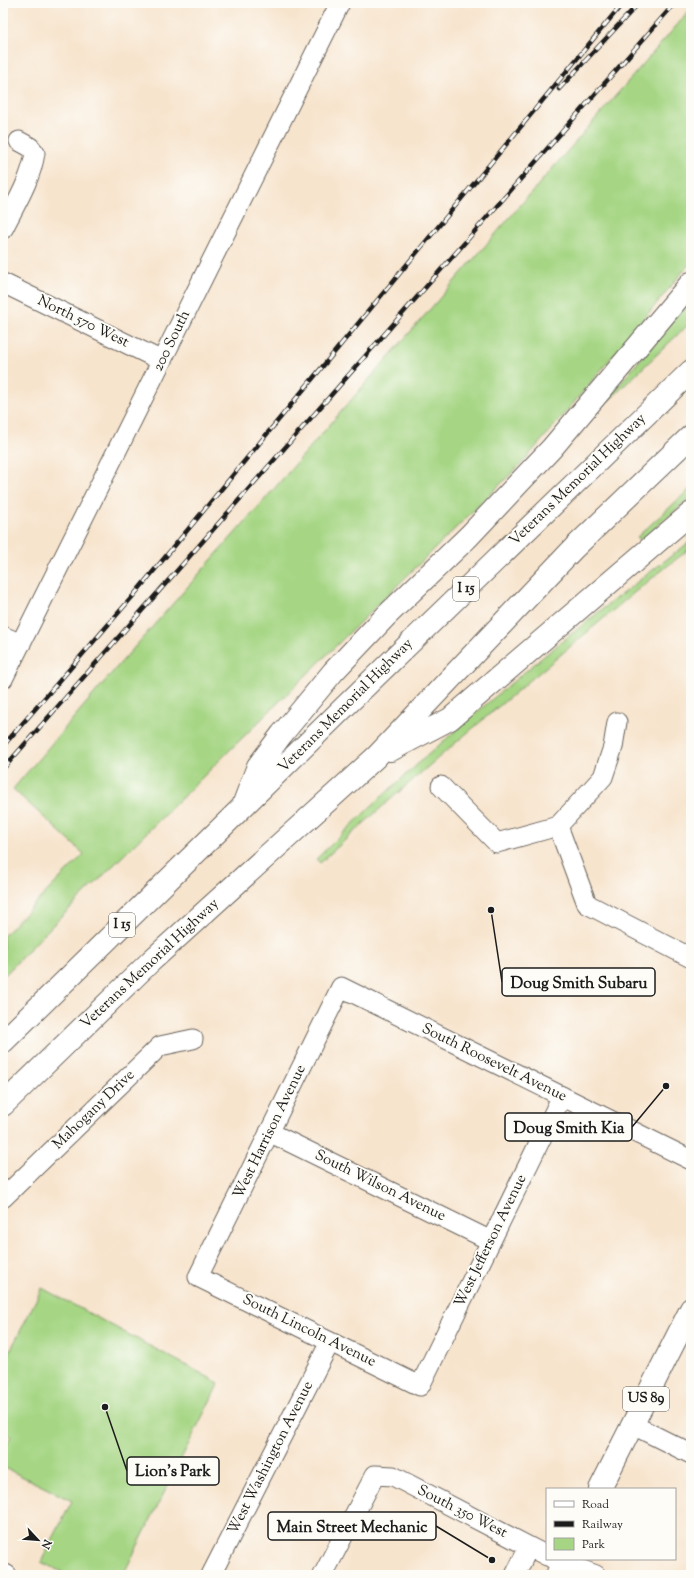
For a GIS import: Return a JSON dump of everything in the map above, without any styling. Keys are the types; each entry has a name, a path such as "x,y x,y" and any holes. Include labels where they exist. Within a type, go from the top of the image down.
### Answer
{"main road":[{"path":"242,808 258,766 333,672 387,615 518,485 552,448 691,283"},
{"name":"Veterans Memorial Highway","path":"3,1042 382,670 691,371"},
{"name":"Veterans Memorial Highway","path":"3,1105 151,961 376,757 574,548 691,436"},
{"path":"376,757 450,719 691,514"},
{"name":"US 89","path":"601,1488 691,1309"}],"street":[{"name":"200 South","path":"3,679 162,361 336,4"},
{"path":"3,229 35,159 36,153 19,141"},
{"name":"North 570 West","path":"3,283 162,361"},
{"path":"3,636 21,644"},
{"path":"441,786 497,843 558,826 603,777 613,747 617,722"},
{"path":"558,826 587,904 691,958"},
{"name":"South Roosevelt Avenue","path":"341,987 691,1160"},
{"name":"West Harrison Avenue","path":"198,1277 341,987"},
{"name":"Mahogany Drive","path":"3,1198 160,1046 193,1038"},
{"name":"West Jefferson Avenue","path":"420,1386 562,1096"},
{"name":"South Wilson Avenue","path":"270,1132 491,1241"},
{"name":"South Lincoln Avenue","path":"198,1277 420,1386"},
{"name":"West Washington Avenue","path":"211,1575 330,1342"},
{"path":"633,1425 691,1454"},
{"name":"South 350 West","path":"323,1575 375,1475 393,1476 546,1556"},
{"path":"515,1575 529,1547"},
{"name":"South 350 West","path":"557,1562 596,1575"},
{"path":"3,1573 7,1575"}],"green space":[{"path":"691,9 691,262 524,461 44,934 3,977 3,936 84,854 13,789 117,667"},
{"path":"691,298 691,322 605,404 605,402"},
{"path":"691,488 691,497 641,540 637,537"},
{"path":"691,541 691,548 640,588 467,733 378,810 320,863 316,859 425,757 499,693 613,600"},
{"path":"42,1288 219,1383 123,1575 68,1575 41,1562 72,1501 3,1467 3,1452 11,1436 3,1432 3,1365"}],"railway":[{"path":"3,746 133,596 623,3"},
{"path":"559,89 639,3"},
{"path":"3,769 675,3"}],"place":[{"name":"Doug Smith Subaru","path":"491,910"},
{"name":"Doug Smith Kia","path":"666,1086"},
{"name":"Lion's Park","path":"105,1407"},
{"name":"Main Street Mechanic","path":"492,1560"}]}
